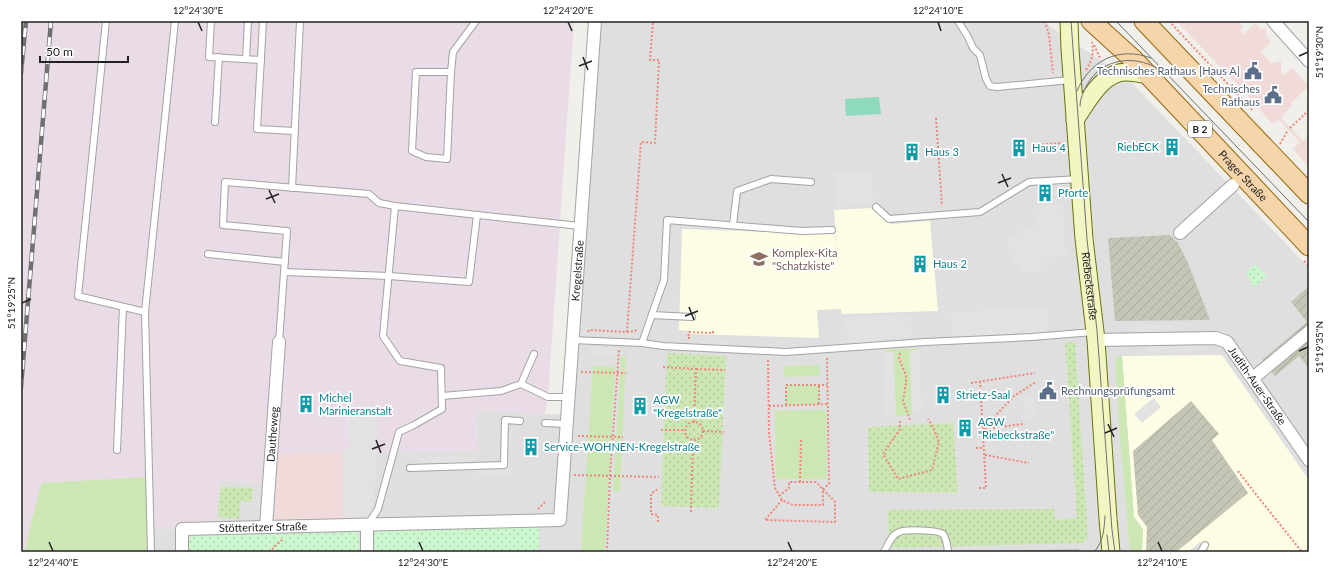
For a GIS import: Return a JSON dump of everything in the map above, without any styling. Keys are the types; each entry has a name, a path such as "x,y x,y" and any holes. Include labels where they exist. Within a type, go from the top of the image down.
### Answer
{"main road":[{"name":"Riebeckstraße","path":"1069,21 1084,239 1095,336 1111,552"},
{"name":"Prager Straße","path":"1091,21 1113,40 1149,76 1309,246"},
{"path":"1144,21 1309,194"},
{"path":"1075,120 1096,89 1110,76 1120,72 1149,76"}],"street":[{"name":"Kregelstraße","path":"560,520 595,21"},
{"path":"1273,21 1309,61"},
{"path":"1180,233 1233,185"},
{"path":"1253,378 1309,332"},
{"name":"Judith-Auer-Straße","path":"1095,336 1216,338 1227,342 1309,460"},
{"name":"Dautheweg","path":"266,527 279,342"},
{"name":"Stötteritzer Straße","path":"182,552 182,529 560,520"},
{"path":"367,525 367,552"}],"lane":[{"path":"106,21 78,296 123,308 145,312"},
{"path":"151,552 145,312 175,21"},
{"path":"212,21 209,57 260,60"},
{"path":"246,59 248,21"},
{"path":"262,21 257,129 295,131"},
{"path":"292,188 300,21"},
{"path":"451,72 416,72 412,152 426,157 447,159 453,52 476,21"},
{"path":"958,21 973,48 980,55 986,79 990,86 997,87 1072,80"},
{"path":"215,122 219,57"},
{"path":"732,225 737,191 771,179 811,182"},
{"path":"876,207 889,219 980,212 1030,182 1080,179"},
{"path":"279,342 287,231 224,225 225,182 369,194 379,203 396,206 580,226"},
{"path":"367,525 378,509 399,432 442,409 441,368 400,361 384,336 396,206"},
{"path":"284,272 389,276 469,282 477,215"},
{"path":"642,343 664,280 667,220 802,231 832,230"},
{"path":"208,254 285,262"},
{"path":"117,450 123,308"},
{"path":"652,315 692,317"},
{"path":"572,340 786,352 1032,337 1095,336"},
{"path":"521,384 534,354"},
{"path":"442,396 502,391 521,384 548,397 568,397"},
{"path":"410,468 504,465 505,420 520,421"},
{"path":"545,422 566,430"},
{"path":"884,552 893,536 899,532 916,531 940,532 944,535 947,542 948,552"},
{"path":"1202,552 1205,545"}],"path":[{"path":"627,328 641,142 655,143 660,60 650,60 653,21"},
{"path":"1092,40 1100,58"},
{"path":"1280,145 1289,129 1309,110"},
{"path":"936,118 943,215"},
{"path":"1034,145 1077,142"},
{"path":"627,332 635,331 637,329"},
{"path":"693,338 688,338 689,332 713,333 713,331"},
{"path":"607,552 610,475 619,342"},
{"path":"899,344 901,350 899,359 906,375 903,401 910,420"},
{"path":"768,351 769,433 775,488 782,500 792,504 823,505 823,490 829,484 827,350"},
{"path":"663,367 725,370"},
{"path":"694,422 696,369"},
{"path":"570,371 617,374 626,373"},
{"path":"971,383 1035,373"},
{"path":"978,488 986,488 980,382"},
{"path":"983,429 1014,396 1036,382"},
{"path":"786,405 786,385 827,385"},
{"path":"819,385 819,404"},
{"path":"769,406 827,404"},
{"path":"900,421 900,429 883,454 898,478 932,470 939,442 928,419"},
{"path":"685,430 688,424 694,422 700,425 703,431"},
{"path":"983,429 1023,424"},
{"path":"566,430 622,437"},
{"path":"661,430 685,430"},
{"path":"685,430 687,435 693,440"},
{"path":"703,431 724,432"},
{"path":"693,440 700,437 703,431"},
{"path":"800,482 801,439"},
{"path":"691,512 693,440"},
{"path":"976,448 984,448"},
{"path":"985,455 1029,463"},
{"path":"1238,471 1302,552"},
{"path":"563,475 659,477"},
{"path":"779,496 789,488 789,482 816,482 835,502 835,522 765,520 782,500"},
{"path":"658,522 658,515 651,514 651,494 659,488"},
{"path":"538,509 545,502"}],"shaded area":[{"path":"21,21 574,21 548,397 545,414 476,410 477,451 376,453 379,407 348,406 349,448 342,452 271,455 269,483 219,480 215,528 151,529 31,522 25,552 21,552"},
{"path":"595,21 1042,21 1127,78 1309,268 1309,552 151,552 151,529 215,528 219,480 269,483 372,517 376,453 477,451 476,410 567,415"},
{"name":"Technisches Rathaus","path":"1176,21 1238,21 1243,27 1240,30 1244,34 1255,23 1260,29 1266,29 1266,36 1271,42 1261,52 1271,63 1281,61 1281,73 1283,75 1292,68 1309,86 1291,103 1292,105 1281,118 1303,141 1309,135 1309,169 1293,149 1300,142 1279,120 1272,124 1244,91 1247,88 1244,85 1241,88"},
{"path":"871,170 874,205 836,207 834,172"},
{"path":"1062,204 1066,256 1049,258 1046,261 1047,271 1022,273 1021,264 1010,264 1008,236 1019,235 1019,230 1034,228 1033,206"},
{"name":"Komplex-Kita \"Schatzkiste\"","path":"873,208 891,224 930,221 938,311 842,314 841,309 817,310 819,338 689,334 689,331 679,330 682,229 835,234 838,267 834,210"},
{"path":"1170,235 1178,243 1188,263 1210,320 1115,321 1108,238"},
{"path":"1309,286 1309,368 1299,356 1275,376 1262,360 1307,322 1291,302"},
{"path":"1047,306 1048,335 953,340 950,313"},
{"path":"910,314 912,342 848,347 845,318"},
{"path":"1129,325 1174,325 1174,334 1129,335"},
{"path":"706,337 729,338 728,346 705,345"},
{"path":"1202,343 1202,351 1147,352 1147,344"},
{"path":"594,347 616,348 615,357 594,355"},
{"path":"910,350 919,350 922,410 912,411"},
{"path":"884,352 893,352 896,415 886,415"},
{"path":"1222,355 1309,480 1309,552 1207,552 1209,547 1200,542 1188,552 1142,552 1143,529 1134,517 1122,356"},
{"path":"1033,394 1036,418 1026,419 1023,395"},
{"path":"1154,398 1161,407 1142,423 1134,414"},
{"path":"1191,401 1219,434 1212,440 1248,493 1176,552 1146,552 1147,527 1138,515 1133,451"},
{"path":"348,406 379,406 372,517 343,517 342,452 349,448"},
{"path":"505,431 512,431 509,476 478,477 477,466 504,465"},
{"path":"349,448 372,517 367,525 266,527 271,455 342,452"},
{"path":"474,456 474,463 421,464 421,457"},
{"path":"1079,549 1079,552 936,552"}],"green space":[{"path":"879,97 881,114 846,116 845,99"},
{"path":"1256,264 1267,276 1254,288 1246,272"},
{"path":"1065,342 1075,342 1088,538 1083,543 889,548 888,510 1054,509 1055,520 1077,518"},
{"path":"917,348 917,350 910,351 912,415 896,416 894,352 885,352 886,350"},
{"path":"667,353 726,356 719,508 661,506"},
{"path":"621,356 626,357 620,491 613,491"},
{"path":"1122,356 1134,517 1143,529 1142,552 1130,552 1115,358"},
{"path":"819,365 820,376 784,377 784,366"},
{"path":"593,366 615,367 605,551 581,551"},
{"path":"786,385 819,385 819,404 786,405"},
{"path":"826,410 827,479 776,479 775,411"},
{"path":"953,423 958,493 869,492 868,427"},
{"path":"149,477 151,552 25,552 31,522 42,483"},
{"path":"220,487 253,488 252,502 241,501 239,519 218,517"},
{"path":"539,527 539,550 485,552 373,552 373,534 376,531"},
{"path":"356,532 359,536 359,552 189,552 189,539 192,536"}],"tram line":[{"path":"1071,21 1087,239 1097,331 1112,530 1115,552"},
{"path":"1116,21 1309,222"},
{"path":"1077,91 1090,71 1107,58 1128,54 1151,58"},
{"path":"1080,106 1082,96 1090,80 1097,72 1106,66 1127,60 1149,64 1159,69"},
{"path":"1094,552 1102,539 1105,516"},
{"path":"1107,535 1109,552"}],"railway":[{"path":"21,73 26,21"},
{"path":"21,387 51,21"}],"place":[{"name":"Technisches Rathaus [Haus A]","path":"1253,71"},
{"name":"Technisches Rathaus","path":"1273,95"},
{"name":"RiebECK","path":"1172,147"},
{"name":"Haus 4","path":"1019,148"},
{"name":"Haus 3","path":"912,152"},
{"name":"Pforte","path":"1045,193"},
{"name":"Komplex-Kita \"Schatzkiste\"","path":"759,259"},
{"name":"Haus 2","path":"920,264"},
{"name":"Rechnungsprüfungsamt","path":"1048,391"},
{"name":"Strietz-Saal","path":"943,395"},
{"name":"Michel Marinieranstalt","path":"306,404"},
{"name":"AGW \"Kregelstraße\"","path":"640,406"},
{"name":"AGW \"Riebeckstraße\"","path":"965,428"},
{"name":"Service-WOHNEN-Kregelstraße","path":"531,447"}]}
